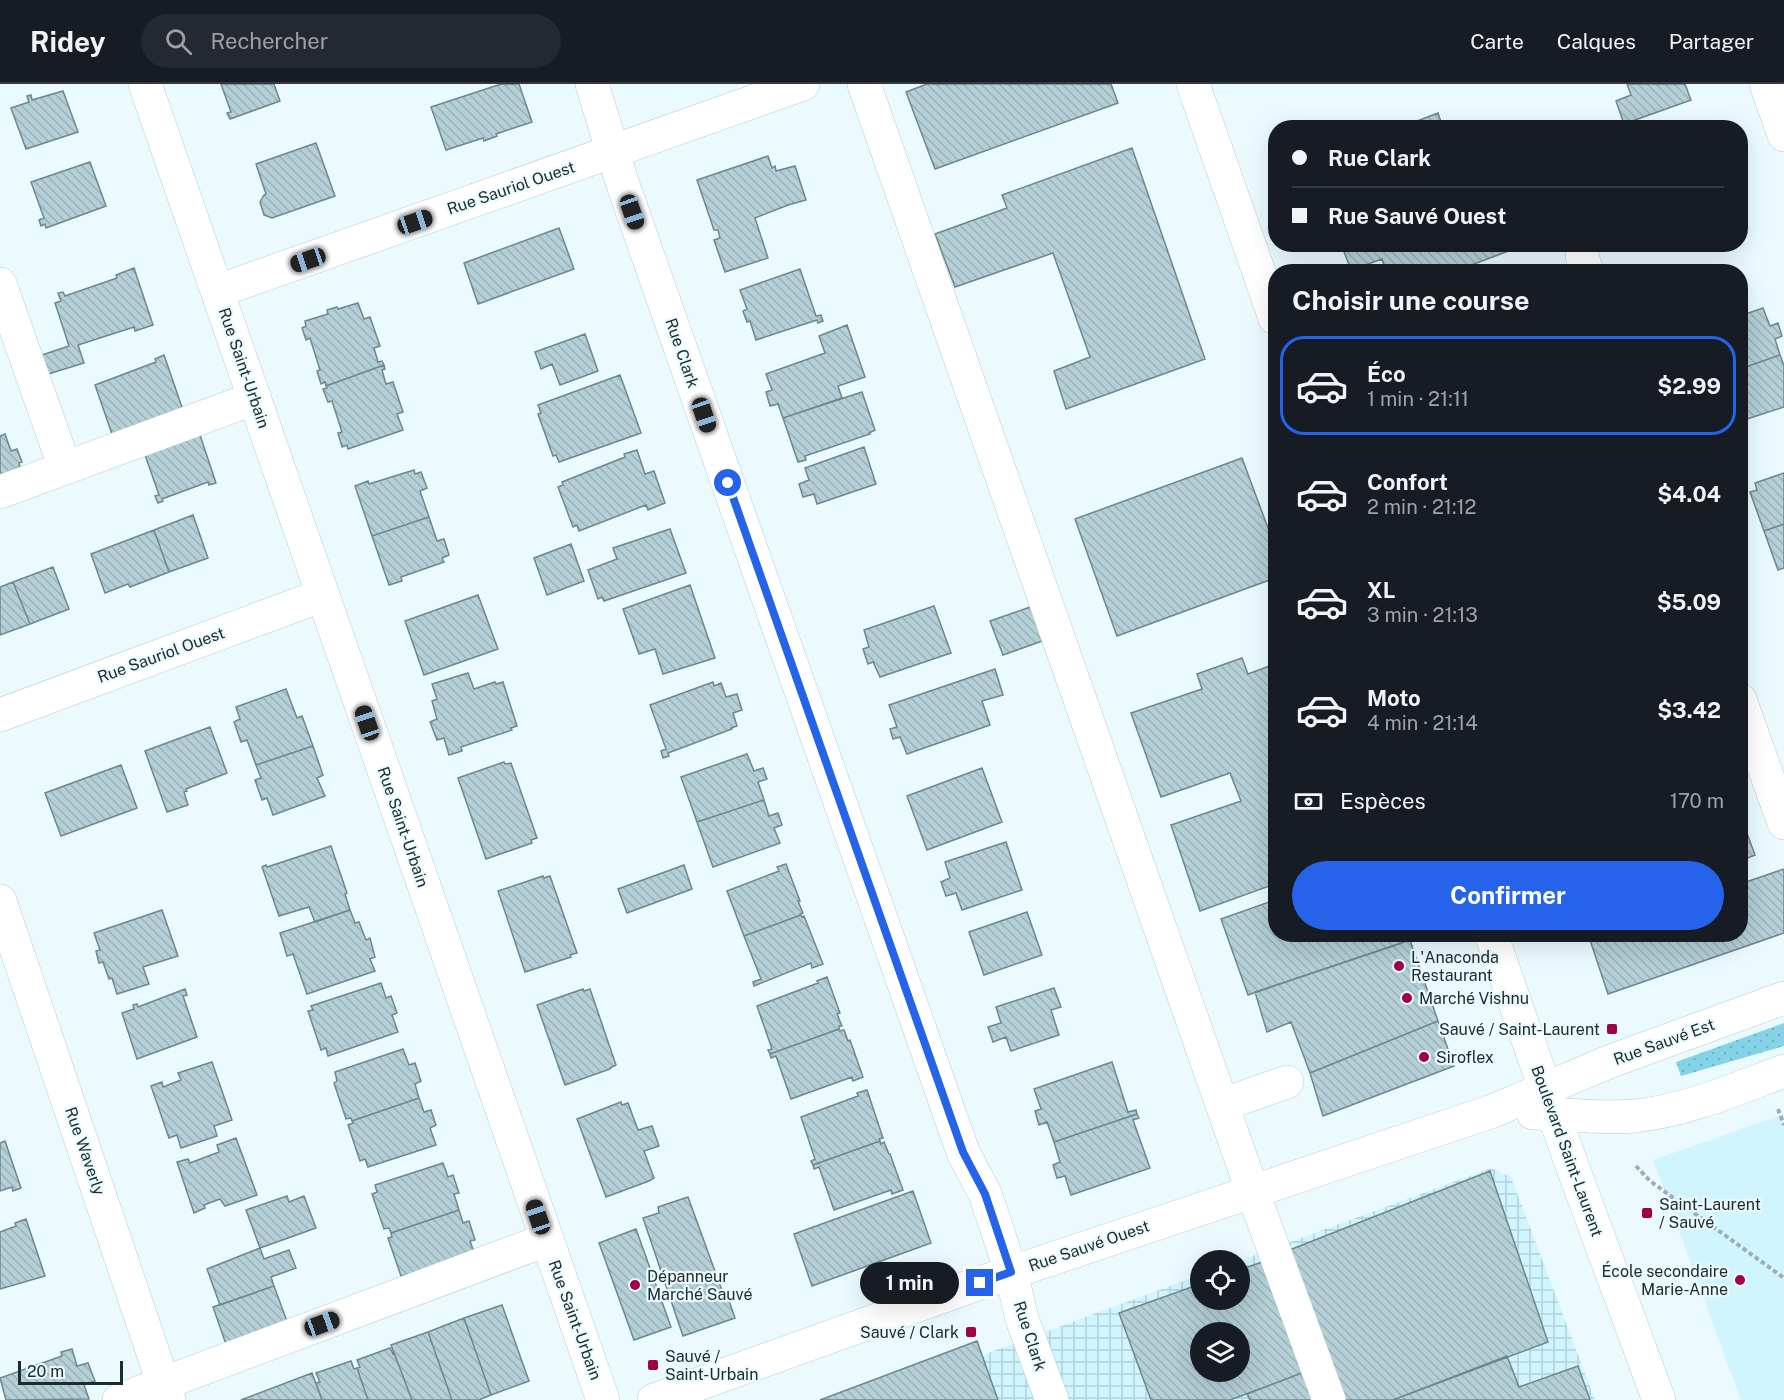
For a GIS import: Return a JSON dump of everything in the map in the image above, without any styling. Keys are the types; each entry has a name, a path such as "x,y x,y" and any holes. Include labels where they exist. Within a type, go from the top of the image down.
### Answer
{"street":[{"name":"Rue Saint-Urbain","path":"145,84 603,1400"},
{"name":"Rue Clark","path":"592,84 611,152 963,1152 985,1194 1011,1272 1022,1319 1052,1400"},
{"name":"Rue Sauriol Ouest","path":"218,291 803,84"},
{"path":"864,84 1252,1190 1329,1400"},
{"path":"1193,84 1268,298"},
{"path":"1766,84 1784,135"},
{"path":"0,284 65,468"},
{"path":"0,492 255,398"},
{"name":"Rue Sauriol Ouest","path":"0,715 323,595"},
{"path":"1748,722 1784,823"},
{"name":"Rue Waverly","path":"0,901 167,1392"},
{"name":"Boulevard Saint-Laurent","path":"1494,942 1549,1101 1659,1400"},
{"name":"Rue Sauvé Est","path":"1549,1101 1639,1050 1784,998"},
{"path":"1549,1101 1626,1116 1671,1110 1784,1071"},
{"path":"1222,1105 1287,1082"},
{"name":"Rue Sauvé Ouest","path":"654,1400 1011,1272 1252,1190 1492,1110 1549,1101"},
{"path":"119,1400 167,1392 546,1240"}],"path":[{"path":"1778,1108 1784,1125"},
{"path":"1636,1166 1650,1181 1784,1278"}],"shaded area":[{"path":"1784,1023 1784,1046 1681,1076 1676,1062"},
{"name":"École secondaire Marie-Anne","path":"1784,1114 1784,1400 1741,1400 1653,1160"},
{"path":"1491,1168 1511,1177 1595,1400 861,1400 1190,1279 1190,1310 1250,1310 1250,1257"}],"building":[{"path":"221,84 274,84 280,101 230,119 227,113 231,112"},
{"path":"501,84 519,84 532,122 496,134 497,136 484,141 483,138 446,150 431,107"},
{"path":"927,84 1111,84 1118,103 935,169 906,92"},
{"path":"1627,84 1685,84 1691,100 1635,120 1623,120 1616,101 1631,95"},
{"path":"63,91 78,132 26,149 11,108 29,102 27,96 31,95 32,100"},
{"path":"1438,113 1440,120 1420,120"},
{"path":"316,143 335,196 272,218 264,215 260,202 266,194 256,164"},
{"path":"1132,148 1205,359 1066,409 1054,371 1090,357 1053,253 955,287 935,234 1007,208 1002,195"},
{"path":"768,156 772,168 775,166 776,171 795,166 806,200 755,218 768,258 725,272 714,240 720,238 718,230 714,230 697,180"},
{"path":"90,162 106,206 46,228 45,224 41,226 39,220 44,218 31,182"},
{"path":"559,228 574,269 478,304 464,263"},
{"path":"1344,252 1506,252 1474,264 1384,264 1382,259 1368,264 1349,264"},
{"path":"134,268 153,325 135,331 134,327 78,345 84,363 45,375 39,356 69,346 55,303 61,301 58,293 63,292 65,296 117,278 116,275"},
{"path":"800,269 816,316 821,315 823,321 818,323 817,320 756,340 750,321 747,322 743,311 747,309 740,290"},
{"path":"358,303 364,319 370,317 380,346 374,348 378,362 382,361 384,365 326,386 325,382 321,384 317,371 320,370 310,338 306,340 302,328 306,326 305,321 328,314 327,310"},
{"path":"1763,308 1770,326 1778,323 1782,336 1775,339 1780,355 1748,366 1748,313"},
{"path":"847,325 865,377 838,386 842,398 783,418 778,404 770,406 766,392 772,390 766,374 825,353 819,336"},
{"path":"585,334 598,371 560,385 552,364 541,369 535,352"},
{"path":"164,355 185,416 112,434 95,385 156,362 155,359"},
{"path":"1780,355 1784,366 1784,407 1748,419 1748,366"},
{"path":"384,365 385,369 382,370 386,384 393,382 403,412 397,414 403,430 348,449 347,445 342,447 338,433 342,432 332,401 328,402 323,389"},
{"path":"620,375 641,433 559,462 556,455 553,456 538,414 541,413 538,405"},
{"path":"862,392 875,430 870,434 805,456 806,460 798,462 783,418"},
{"path":"198,429 216,483 209,485 208,482 162,499 163,501 158,503 155,496 159,495 144,452"},
{"path":"5,434 11,451 17,449 22,462 17,468 19,474 0,481 0,436"},
{"path":"864,447 876,484 817,504 814,494 803,497 799,484 809,480 805,468"},
{"path":"637,450 645,474 654,471 665,503 648,510 646,505 579,531 577,525 573,527 558,487 563,485 562,482"},
{"path":"1242,458 1268,528 1268,581 1117,636 1075,519"},
{"path":"414,470 415,474 421,472 427,488 420,491 429,517 372,536 355,486"},
{"path":"1784,473 1784,524 1764,531 1750,492 1757,490 1755,483"},
{"path":"193,515 208,558 169,572 154,530"},
{"path":"429,517 437,541 444,539 449,555 442,558 444,562 401,577 402,581 389,585 372,536"},
{"path":"1784,524 1784,568 1778,570 1764,531"},
{"path":"670,529 686,573 604,601 602,597 598,599 588,570 617,559 613,548"},
{"path":"154,530 169,572 130,587 128,584 105,593 91,554"},
{"path":"571,544 584,581 547,595 534,558"},
{"path":"53,567 69,609 30,624 13,582"},
{"path":"13,582 30,624 0,635 0,587"},
{"path":"690,585 715,658 663,674 655,649 639,654 623,609"},
{"path":"478,595 498,649 424,675 405,621"},
{"path":"934,606 951,653 880,677 873,662 868,664 863,649 869,647 864,630"},
{"path":"1033,606 1045,640 1003,655 990,621"},
{"path":"1242,658 1248,674 1268,667 1268,886 1200,911 1171,825 1241,801 1230,773 1161,797 1131,713 1202,689 1197,674"},
{"path":"995,669 1003,695 982,701 990,725 907,754 900,737 893,739 890,729 897,727 889,705"},
{"path":"468,673 474,689 495,682 496,684 503,682 517,726 511,728 512,730 461,747 462,751 449,755 444,738 437,740 430,722 437,719 432,701 437,699 432,684"},
{"path":"713,682 714,686 721,683 726,697 737,694 742,710 733,713 737,726 668,753 669,756 663,758 661,751 666,749 650,705"},
{"path":"286,689 297,718 302,716 313,746 256,765 247,740 241,742 234,722 240,719 236,707"},
{"path":"210,727 227,773 186,789 187,791 184,792 188,805 167,812 145,751"},
{"path":"313,746 323,775 317,778 325,796 273,815 267,798 262,800 255,780 261,778 256,765"},
{"path":"747,754 754,771 763,768 767,779 758,782 764,800 697,822 681,777"},
{"path":"504,762 505,764 511,763 537,838 531,840 532,843 486,859 458,778"},
{"path":"121,765 137,808 61,836 45,793"},
{"path":"982,768 1002,822 927,850 907,796"},
{"path":"764,800 769,816 778,813 782,825 774,828 780,843 713,867 697,822"},
{"path":"1748,836 1755,855 1748,858"},
{"path":"1006,842 1022,890 962,910 956,893 946,896 941,882 950,878 945,862"},
{"path":"331,846 347,893 345,894 350,910 315,922 309,907 279,916 262,867"},
{"path":"786,864 803,913 744,936 727,891 779,871 777,867"},
{"path":"684,865 692,889 627,913 618,889"},
{"path":"1784,869 1784,933 1608,994 1591,942 1748,942 1748,881"},
{"path":"543,876 544,878 550,876 577,953 525,972 498,891"},
{"path":"1268,902 1268,942 1402,943 1248,995 1221,919"},
{"path":"162,910 178,956 143,967 149,984 117,994 112,978 109,979 103,962 99,963 96,951 100,950 94,933"},
{"path":"350,910 355,923 359,922 366,940 370,938 375,957 370,959 375,971 307,994 293,954 287,956 280,933"},
{"path":"1027,912 1042,955 984,975 969,932"},
{"path":"801,915 804,916 823,964 812,968 811,963 754,986 753,982 761,979 744,936"},
{"path":"1404,942 1411,942 1438,1021 1310,1073 1291,1022 1267,1032 1255,992"},
{"path":"827,977 840,1013 837,1014 842,1026 770,1054 768,1050 772,1049 757,1006 818,983 817,981"},
{"path":"381,983 386,998 391,996 397,1013 392,1015 398,1032 328,1056 326,1048 321,1050 308,1011 313,1010 311,1006"},
{"path":"1054,988 1061,1007 1051,1010 1059,1035 1011,1051 1006,1037 993,1042 988,1027 1001,1023 996,1007"},
{"path":"185,989 187,995 183,996 197,1037 137,1059 122,1013 134,1009 133,1005 137,1004 138,1007"},
{"path":"583,989 584,991 590,989 616,1065 565,1085 537,1005"},
{"path":"1438,1021 1454,1066 1323,1116 1310,1073"},
{"path":"839,1029 844,1030 848,1041 850,1040 863,1077 853,1081 852,1077 791,1099 776,1056 771,1058 770,1054"},
{"path":"403,1049 409,1065 415,1063 421,1081 415,1084 419,1098 352,1121 351,1118 346,1119 334,1083 337,1081 335,1072"},
{"path":"212,1062 232,1120 214,1126 217,1136 181,1148 177,1135 169,1138 151,1086 162,1082 163,1087 181,1080 178,1073"},
{"path":"1112,1062 1128,1112 1136,1110 1137,1114 1054,1142 1047,1122 1039,1125 1035,1111 1041,1109 1034,1089"},
{"path":"867,1090 883,1138 813,1165 811,1161 815,1159 801,1117 858,1096 857,1093"},
{"path":"419,1098 424,1112 431,1110 436,1125 430,1128 436,1145 368,1167 365,1159 360,1161 348,1125 353,1123 352,1121"},
{"path":"621,1102 622,1105 628,1103 638,1130 652,1126 659,1146 644,1151 654,1178 606,1197 577,1119"},
{"path":"1137,1114 1139,1118 1133,1120 1150,1168 1071,1195 1065,1176 1057,1178 1053,1165 1060,1162 1054,1142"},
{"path":"236,1138 257,1195 225,1206 220,1199 204,1205 205,1208 194,1213 177,1162 188,1159 190,1163 219,1152 217,1145"},
{"path":"5,1141 21,1188 13,1191 12,1187 0,1191 0,1143"},
{"path":"880,1141 881,1144 884,1142 890,1154 903,1190 892,1194 891,1190 834,1210 819,1167 814,1169 813,1165"},
{"path":"443,1163 448,1177 453,1175 459,1193 454,1194 459,1210 391,1233 389,1228 384,1229 372,1194 377,1192 375,1185"},
{"path":"1490,1171 1548,1342 1393,1400 1344,1400 1287,1251"},
{"path":"913,1191 931,1243 812,1286 794,1234"},
{"path":"287,1196 289,1202 304,1196 316,1228 260,1248 246,1210"},
{"path":"688,1197 724,1296 727,1295 735,1318 683,1336 643,1218 659,1213 658,1207"},
{"path":"459,1210 463,1223 469,1221 475,1240 470,1241 476,1258 401,1276 388,1238 392,1237 391,1233"},
{"path":"26,1219 45,1276 0,1289 0,1232"},
{"name":"Dépanneur Marché Sauvé","path":"636,1229 671,1327 634,1340 599,1243"},
{"path":"260,1248 264,1259 289,1250 296,1268 271,1277 274,1286 220,1305 207,1269"},
{"path":"1265,1261 1307,1371 1230,1400 1151,1400 1119,1313 1190,1288 1190,1310 1250,1310 1250,1266"},
{"path":"274,1286 288,1324 227,1347 213,1307"},
{"path":"502,1305 529,1381 491,1395 464,1318"},
{"path":"464,1318 491,1395 479,1400 452,1400 428,1332"},
{"path":"428,1332 452,1400 412,1400 391,1345"},
{"path":"977,1341 998,1400 820,1400"},
{"path":"390,1348 412,1400 368,1400 357,1368 360,1367 357,1360"},
{"path":"72,1349 77,1366 88,1363 95,1381 84,1385 89,1399 6,1400 0,1378 62,1356 61,1352"},
{"path":"1507,1356 1519,1387 1578,1366 1590,1400 1393,1400"},
{"path":"351,1361 354,1369 357,1368 368,1400 322,1400 316,1383 320,1382 316,1373"},
{"path":"1307,1371 1318,1400 1250,1400 1247,1394"},
{"path":"312,1373 322,1400 241,1400"}],"place":[{"name":"L'Anaconda Restaurant","path":"1399,966"},
{"name":"Marché Vishnu","path":"1407,998"},
{"name":"Sauvé / Saint-Laurent","path":"1612,1029"},
{"name":"Siroflex","path":"1424,1057"},
{"name":"Saint-Laurent / Sauvé","path":"1647,1213"},
{"name":"École secondaire Marie-Anne","path":"1740,1280"},
{"name":"Dépanneur Marché Sauvé","path":"635,1285"},
{"name":"Sauvé / Clark","path":"971,1332"},
{"name":"Sauvé / Saint-Urbain","path":"653,1365"}],"route":[{"path":"728,483 963,1152 985,1194 1011,1272 980,1283"}]}
